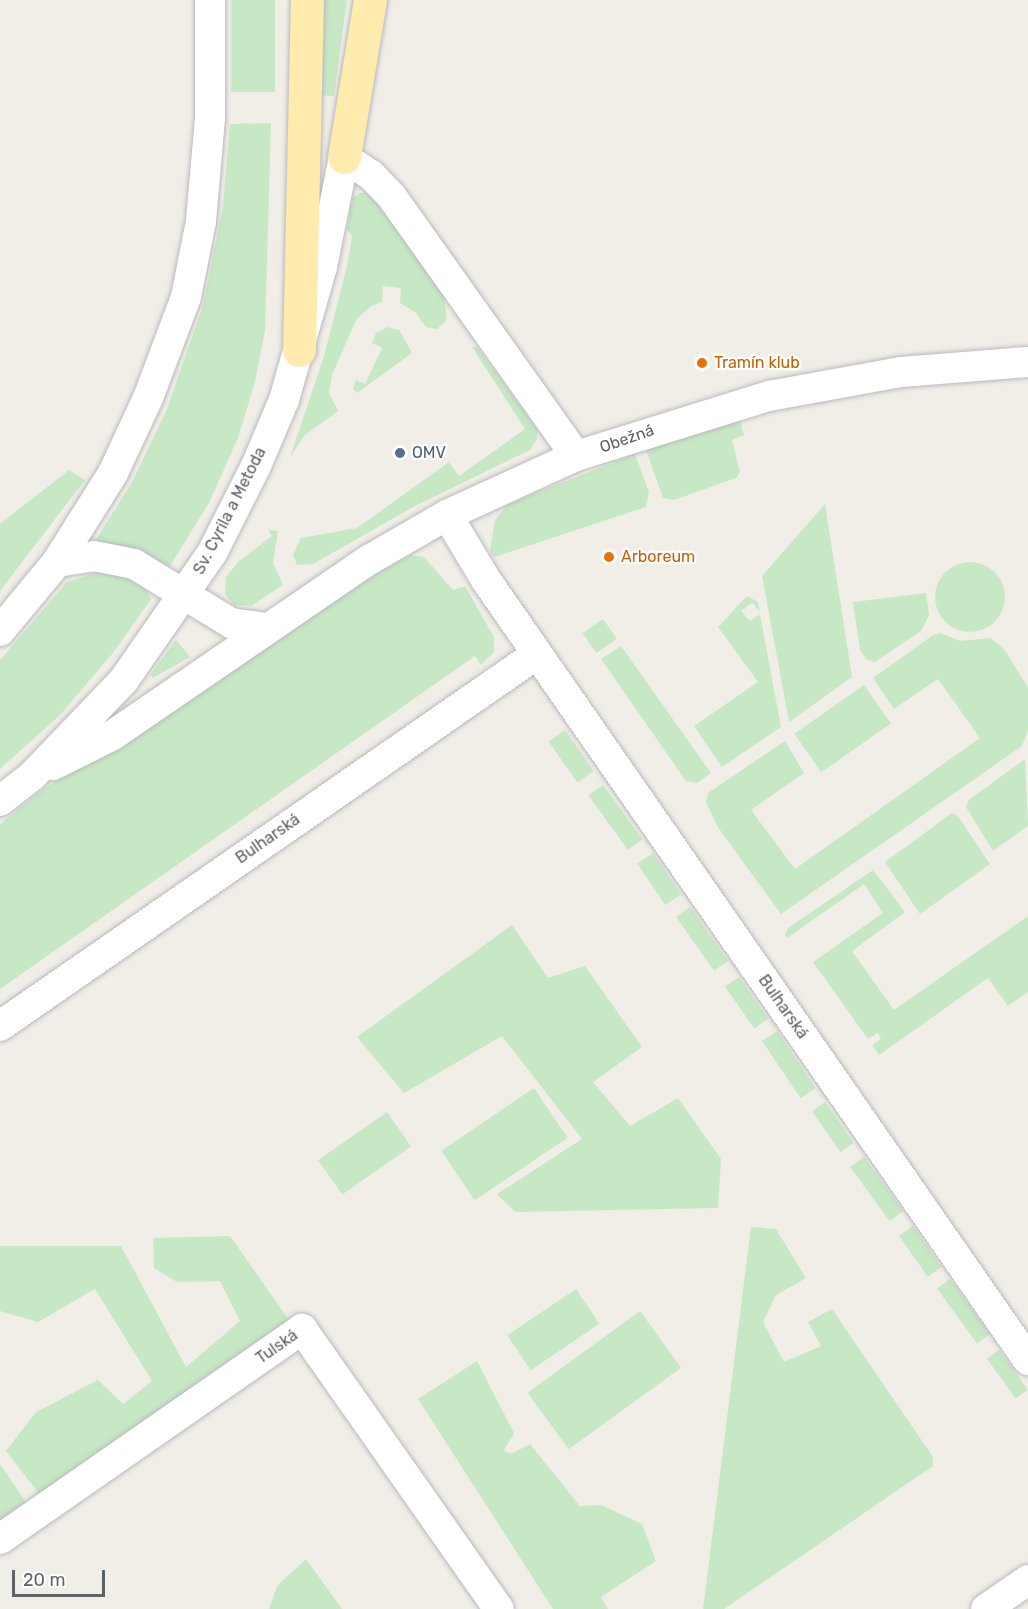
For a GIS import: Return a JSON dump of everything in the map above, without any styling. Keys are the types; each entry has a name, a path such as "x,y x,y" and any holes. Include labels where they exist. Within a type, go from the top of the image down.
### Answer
{"main road":[{"path":"298,350 307,0"},
{"path":"344,157 370,0"}],"street":[{"path":"0,632 57,562 113,473 148,398 186,297 201,221 210,118 210,0"},
{"path":"344,157 371,175 392,197 576,456"},
{"name":"Sv. Cyrila a Metoda","path":"0,801 32,776 124,680 212,553 256,466 284,400 322,267 344,157"},
{"name":"Obežná","path":"32,776 113,735 266,628 369,560 447,515 576,456 769,396 901,372 1028,362"},
{"name":"Bulharská","path":"447,515 486,580 1028,1360"},
{"path":"57,562 94,556 134,564 231,623 266,628"},
{"name":"Bulharská","path":"0,1026 537,654"},
{"name":"Tulská","path":"0,1539 302,1329 499,1609"},
{"path":"986,1609 1028,1580"}],"green space":[{"path":"231,0 275,0 275,92 231,92"},
{"path":"317,0 347,0 334,96 315,95"},
{"path":"271,123 265,330 255,382 238,438 209,503 168,569 95,541 131,484 167,409 203,306 223,206 230,124"},
{"path":"360,193 367,193 383,210 444,295 447,320 437,329 426,327 415,312 400,303 401,288 383,286 382,302 371,306 356,320 332,375 329,393 338,411 305,435 290,457 324,356 347,266 352,236 347,229 352,199"},
{"path":"388,327 399,330 412,353 357,393 353,389 356,380 365,384 382,348 372,343 376,333"},
{"path":"472,347 477,347 537,429 537,439 530,450 413,507 313,564 297,565 293,555 301,538 357,528 449,462 459,476 525,429"},
{"path":"740,420 744,435 732,440 740,472 736,478 674,500 663,498 646,450"},
{"path":"635,454 649,492 646,507 494,557 490,551 495,520 508,504"},
{"path":"69,470 85,480 0,591 0,524"},
{"path":"825,504 852,677 789,722 762,576"},
{"path":"268,530 278,531 273,563 283,585 251,606 234,605 225,594 226,577 239,561 272,536"},
{"path":"411,555 424,557 453,590 465,586 494,637 494,652 481,665 475,656 0,989 0,824 45,788 372,575"},
{"path":"970,562 983,565 995,572 1002,584 1005,597 1002,610 995,622 983,629 970,632 957,629 945,622 938,610 935,597 938,584 945,572 957,565"},
{"path":"99,572 132,578 144,586 151,599 113,653 60,715 0,769 0,660 67,582"},
{"path":"926,593 929,615 921,631 875,662 867,660 860,650 853,602"},
{"path":"747,596 758,602 760,612 752,603 741,611 750,621 760,614 781,727 722,767 694,726 758,682 718,627"},
{"path":"603,619 617,639 596,653 583,633"},
{"path":"941,633 960,641 991,638 1005,650 1028,688 1028,730 1022,746 781,914 717,826 706,802 708,793 785,741 804,773 751,810 795,869 980,738 938,679 894,709 873,678 933,635"},
{"path":"176,640 190,657 153,678 150,675"},
{"path":"621,646 711,773 697,783 686,781 601,659"},
{"path":"864,685 891,724 821,772 794,734"},
{"path":"565,730 594,771 577,782 549,741"},
{"path":"1025,759 1028,826 993,851 966,807 969,800"},
{"path":"603,785 642,839 628,850 588,796"},
{"path":"952,813 958,816 990,864 920,914 885,862"},
{"path":"653,853 681,894 665,905 637,864"},
{"path":"873,870 905,912 852,951 894,1010 1028,916 1028,992 1008,1006 988,978 879,1055 872,1045 881,1039 878,1033 868,1039 813,962 883,913 864,884 787,938 785,935 788,928"},
{"path":"690,907 728,961 714,971 676,917"},
{"path":"512,925 548,978 585,966 642,1047 593,1082 630,1126 678,1098 721,1159 718,1208 515,1212 497,1194 582,1139 502,1036 404,1093 357,1037"},
{"path":"739,977 768,1019 754,1029 725,987"},
{"path":"777,1031 816,1088 801,1098 762,1041"},
{"path":"534,1088 568,1138 475,1200 441,1151"},
{"path":"825,1102 854,1143 841,1152 812,1111"},
{"path":"387,1112 411,1146 342,1195 318,1160"},
{"path":"864,1157 903,1211 890,1221 850,1167"},
{"path":"913,1226 942,1267 928,1277 899,1236"},
{"path":"751,1227 776,1229 806,1278 776,1295 763,1322 784,1362 821,1346 808,1322 832,1309 933,1457 933,1466 724,1609 703,1609"},
{"path":"230,1236 294,1327 43,1499 6,1451 36,1412 98,1380 123,1404 152,1381 95,1289 38,1322 0,1311 0,1246 121,1246 186,1367 240,1321 220,1281 177,1282 154,1268 153,1238"},
{"path":"950,1279 990,1334 977,1343 937,1288"},
{"path":"576,1289 599,1324 531,1370 507,1335"},
{"path":"640,1311 681,1368 569,1449 528,1393"},
{"path":"999,1350 1028,1390 1016,1398 987,1359"},
{"path":"477,1361 514,1433 504,1450 511,1454 530,1444 580,1506 601,1505 642,1524 656,1561 601,1597 608,1609 553,1609 418,1399"},
{"path":"0,1464 30,1508 0,1529"},
{"path":"306,1559 342,1609 269,1609 277,1586"}],"place":[{"name":"Tramín klub","path":"702,363"},
{"name":"OMV","path":"400,453"},
{"name":"Arboreum","path":"609,557"}]}
